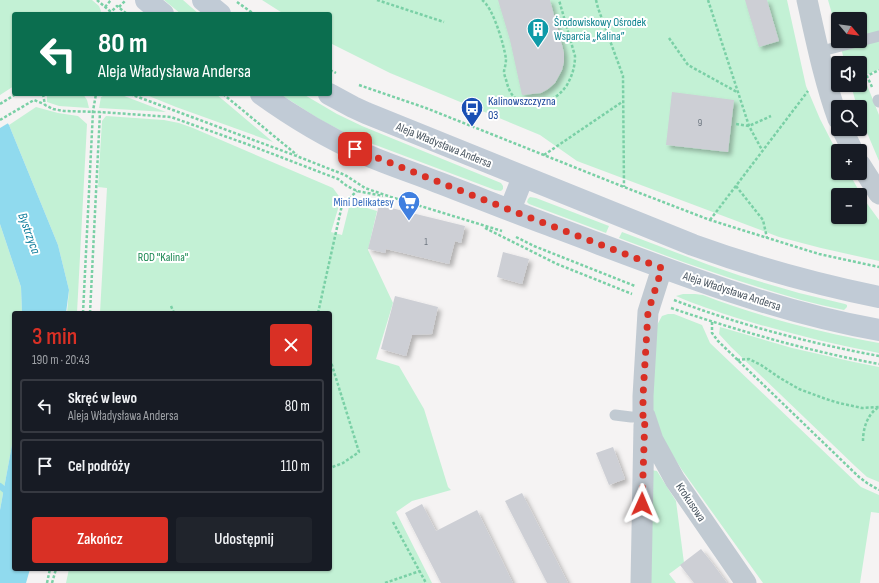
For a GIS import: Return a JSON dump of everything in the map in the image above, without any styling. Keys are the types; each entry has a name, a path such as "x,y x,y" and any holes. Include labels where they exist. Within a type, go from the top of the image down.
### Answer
{"main road":[{"path":"146,0 161,12"},
{"path":"203,0 218,12"},
{"name":"Aleja Władysława Andersa","path":"264,96 309,126 362,153 662,268 764,302 828,319 879,330"},
{"name":"Aleja Władysława Andersa","path":"332,96 366,113 720,255 790,276 872,295"},
{"path":"510,210 523,177"},
{"path":"856,325 872,295"}],"street":[{"path":"807,0 818,52 832,100"},
{"path":"867,175 879,194"},
{"path":"641,583 644,417 643,396 648,312 662,268"},
{"name":"Krokusowa","path":"644,417 653,440 675,480 746,583"}],"lane":[{"path":"818,52 879,36"},
{"path":"615,415 644,417"}],"path":[{"path":"97,0 110,12"},
{"path":"105,6 111,0"},
{"path":"112,12 117,6 120,7 126,0"},
{"path":"235,0 251,12"},
{"path":"377,0 444,22"},
{"path":"482,0 491,12 506,56 504,72 508,89 512,96 518,100 531,104 549,101 556,98 563,90 574,68 575,56 559,0"},
{"path":"596,0 623,76 624,187"},
{"path":"708,0 749,126 762,150"},
{"path":"120,7 125,12"},
{"path":"669,38 688,64 738,92"},
{"path":"879,70 867,76 879,101"},
{"path":"332,71 341,76"},
{"path":"359,85 426,108 710,220 819,254 879,267"},
{"path":"710,220 812,86"},
{"path":"0,104 13,96"},
{"path":"43,96 45,105"},
{"path":"83,311 93,111 96,96"},
{"path":"135,96 345,175 365,188 391,198 479,224 557,264 593,278"},
{"path":"225,96 298,157"},
{"path":"0,120 34,100 53,109 64,111 93,111 171,117 338,179 357,191 391,198"},
{"path":"543,155 623,102"},
{"path":"90,311 100,112"},
{"path":"736,124 749,126 771,116"},
{"path":"736,186 763,220 767,238"},
{"path":"318,311 342,205 357,191"},
{"path":"171,306 173,311"},
{"path":"879,364 819,352 712,322 712,333 718,341 859,477 879,490"},
{"path":"737,360 749,359 799,389 826,399 862,408 879,407"},
{"path":"332,365 359,452 343,463 332,467"},
{"path":"863,441 863,432 867,421 874,410 879,407"},
{"path":"393,522 426,583"},
{"path":"47,583 50,571"},
{"path":"52,583 55,571"},
{"path":"385,583 420,571"}],"green space":[{"path":"0,0 92,0 99,6 101,12 12,12 12,87 0,95"},
{"path":"164,0 183,0 197,12 179,12"},
{"path":"262,0 787,0 806,86 833,144 831,144 831,180 853,180 857,188 831,188 831,224 867,224 867,204 879,220 879,261 779,237 577,161 540,135 390,73 332,44 332,12 281,12"},
{"path":"828,0 879,0 879,69 867,74 867,56 843,56 841,48 867,48 867,12 831,12"},
{"path":"867,85 879,115 879,161 867,133 867,100 855,100 853,92 867,92"},
{"path":"47,96 84,96 89,108 59,106 47,102"},
{"path":"124,96 166,112 99,108 101,97"},
{"path":"149,96 218,96 273,142"},
{"path":"283,96 306,96 337,114 362,126 501,183 503,189 501,191 495,190 349,135 319,119"},
{"path":"36,107 58,113 78,116 87,124 77,311 67,311 69,290 58,245 9,125"},
{"name":"ROD \"Kalina\"","path":"106,116 164,120 179,123 333,188 341,199 331,232 342,235 350,203 377,211 368,250 393,303 376,359 399,366 424,409 448,487 451,490 412,501 396,512 432,583 66,583 69,571 332,571 332,311 100,311 107,188 98,187 102,121"},
{"path":"530,197 609,226 606,233 529,204 527,202"},
{"path":"0,224 21,287 22,311 12,311 12,445 0,510"},
{"path":"622,232 741,276 799,293 845,304 847,307 844,310 809,302 718,274 619,238"},
{"path":"683,294 703,295 790,323 879,343 879,353 843,346 737,318 676,296"},
{"path":"674,314 702,325 710,343 861,487 879,495 879,513 871,512 860,583 763,583 682,470 661,437 652,409 656,327 662,316"},
{"path":"720,327 792,348 879,367 879,482 867,477 731,347 719,334"},
{"path":"651,470 657,471 676,501 684,563 669,574 676,583 648,583"}],"water":[{"name":"Bystrzyca","path":"0,112 9,125 58,245 69,290 66,311 22,311 21,287 0,224"},
{"path":"12,445 12,571 29,571 26,583 0,583 0,510"}],"pier":[{"path":"0,110 2,110 10,122 0,128"}],"building":[{"name":"Środowiskowy Ośrodek Wsparcia „Kalina”","path":"498,0 550,0 564,53 564,62 562,70 555,83 541,93 522,95 510,40"},
{"path":"745,0 767,0 779,41 759,47"},
{"path":"672,92 734,100 728,152 666,145"},
{"path":"379,205 465,226 461,243 455,241 449,264 386,249 385,253 368,249"},
{"path":"503,252 529,259 522,284 497,277"},
{"path":"395,296 438,307 432,334 412,335 406,356 381,349"},
{"path":"613,447 625,479 609,485 596,453"},
{"path":"522,493 568,583 547,583 505,501"},
{"path":"422,504 436,531 477,510 513,583 441,583 405,513"},
{"path":"701,549 727,583 694,583 680,565"}],"waterway":[{"path":"0,486 12,496"}],"place":[{"name":"Środowiskowy Ośrodek Wsparcia „Kalina”","path":"538,48"},
{"name":"Kalinowszczyzna 03","path":"472,128"},
{"name":"Mini Delikatesy","path":"409,222"}],"route":[{"path":"355,149 662,268 648,312 643,396 643,417 645,416 642,504"}]}
